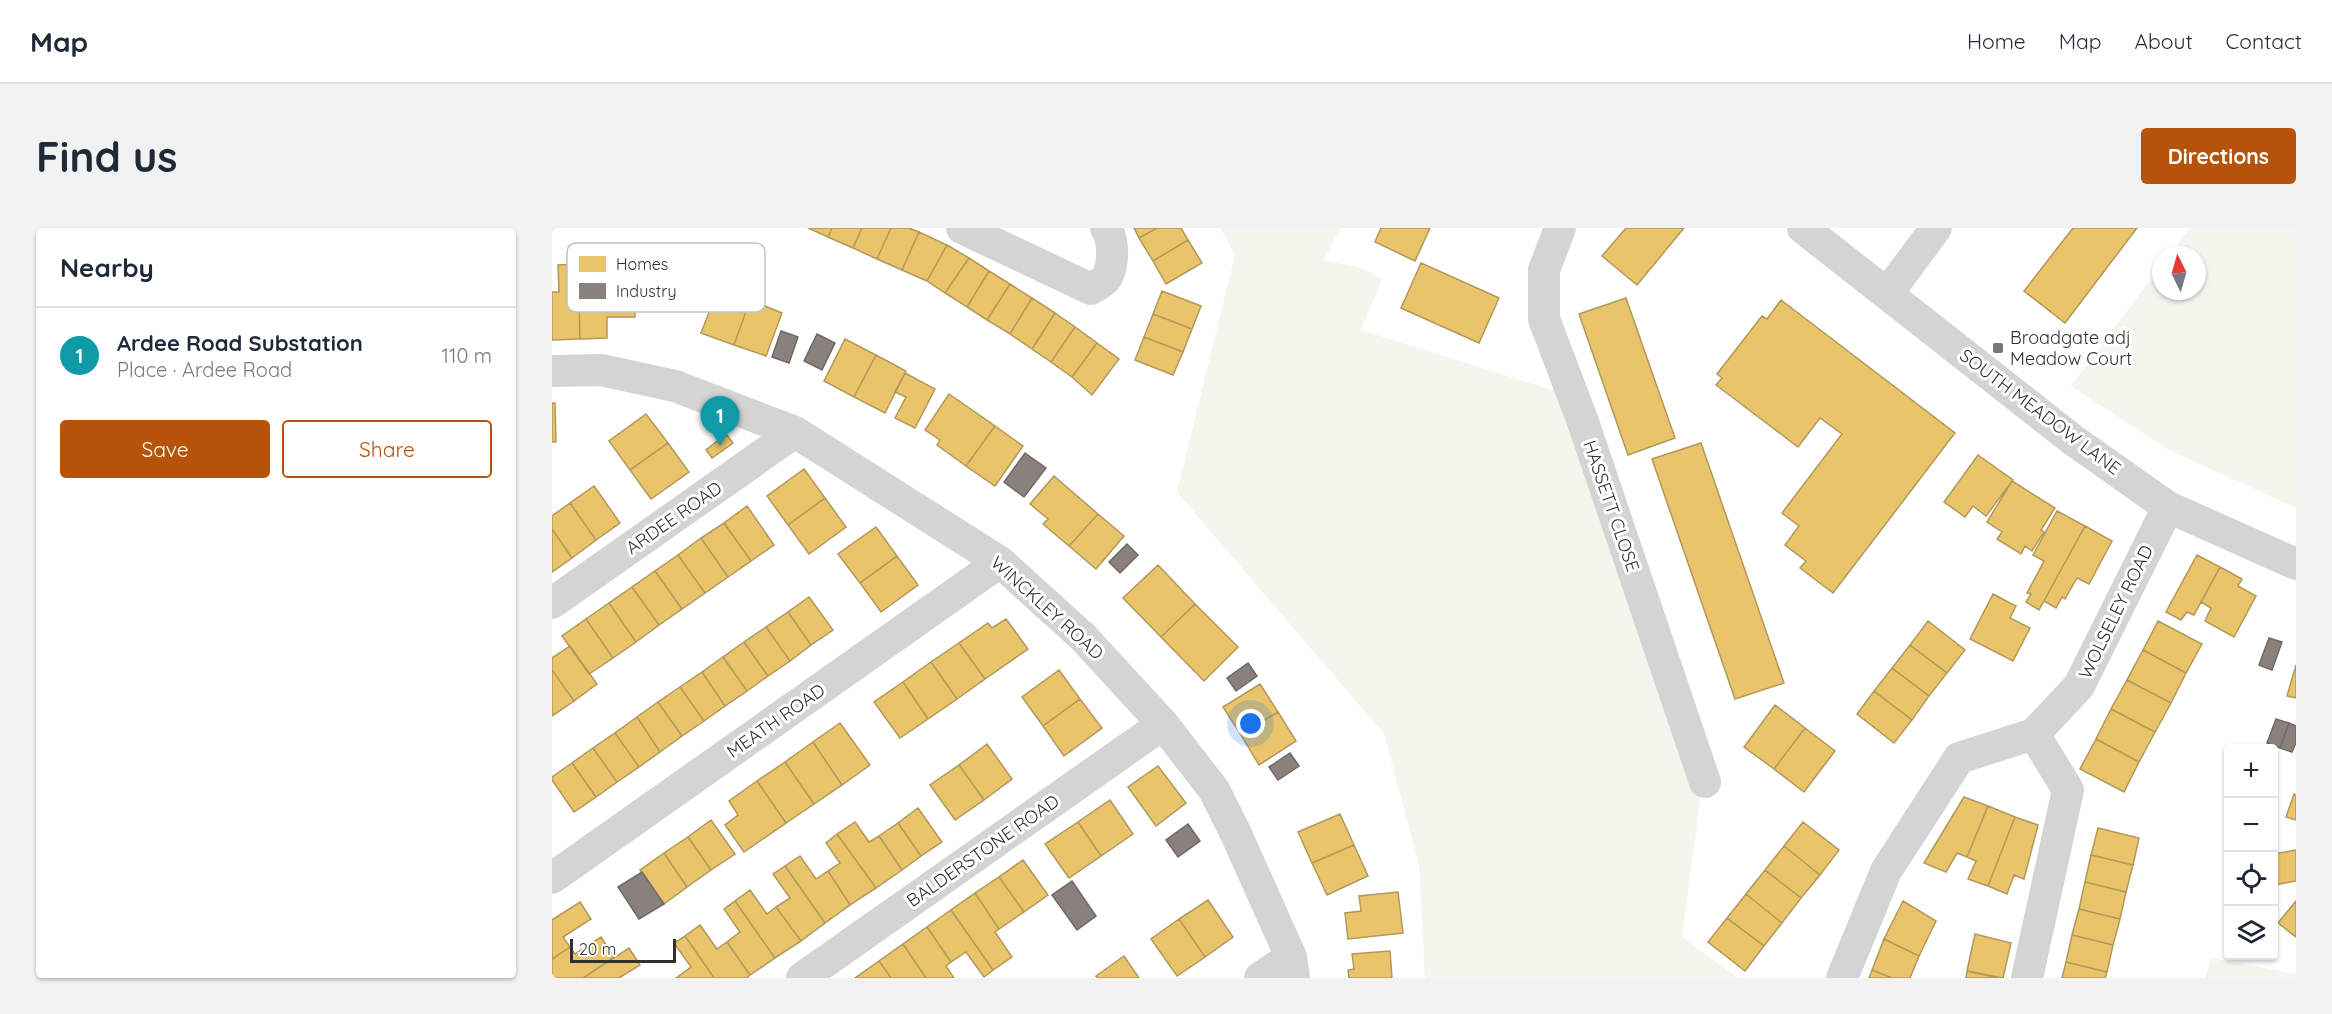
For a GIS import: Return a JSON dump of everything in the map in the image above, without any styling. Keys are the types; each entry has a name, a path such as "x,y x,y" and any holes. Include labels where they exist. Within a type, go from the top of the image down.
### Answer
{"street":[{"path":"962,228 1091,289 1107,279 1113,259 1109,233 1106,228"},
{"name":"HASSETT CLOSE","path":"1560,228 1544,270 1544,319 1583,422 1705,782"},
{"name":"SOUTH MEADOW LANE","path":"1803,228 2073,440 2168,507 2296,564"},
{"path":"1887,294 1936,228"},
{"name":"WINCKLEY ROAD","path":"552,371 601,370 675,386 795,432 1000,562 1083,637 1163,724 1214,790 1236,834 1293,967"},
{"name":"ARDEE ROAD","path":"552,603 795,432"},
{"name":"WOLSELEY ROAD","path":"1842,978 1886,871 1959,758 2034,734 2079,686 2168,507"},
{"name":"MEATH ROAD","path":"552,878 1000,562"},
{"name":"BALDERSTONE ROAD","path":"802,978 1163,724"},
{"path":"2027,978 2068,790 2034,734"},
{"path":"1260,978 1293,967"}],"shaded area":[{"path":"1221,228 1341,228 1323,260 1362,268 1382,279 1361,330 1565,394 1701,792 1682,937 1738,978 1425,978 1419,865 1384,734 1177,492 1235,255"},
{"path":"2190,228 2296,228 2296,508 2169,450 2071,386 2152,278 2152,300 2206,300 2206,246 2176,246"},
{"path":"2211,958 2296,974 2296,978 2205,978"}],"building: Homes":[{"path":"808,228 832,228 828,237"},
{"path":"832,228 862,228 853,248 828,237"},
{"path":"862,228 891,228 877,259 853,248"},
{"path":"891,228 909,228 919,232 902,270 877,259"},
{"path":"1134,228 1157,228 1139,238"},
{"path":"1157,228 1181,228 1188,240 1153,261 1139,238"},
{"path":"1381,228 1430,228 1415,261 1375,242"},
{"path":"1626,228 1684,228 1637,285 1602,256"},
{"path":"2073,228 2137,228 2065,323 2024,291"},
{"path":"919,232 947,245 927,281 902,270"},
{"path":"1188,240 1202,263 1166,284 1153,261"},
{"path":"947,245 969,258 945,293 927,281"},
{"path":"969,258 989,271 967,307 945,293"},
{"path":"1421,263 1499,298 1479,343 1401,308"},
{"path":"558,265 567,265 567,312 579,312 580,339 552,340 552,292 559,292"},
{"path":"989,271 1010,284 987,320 967,307"},
{"path":"1010,284 1032,298 1010,334 987,320"},
{"path":"1162,291 1201,306 1192,329 1153,314"},
{"path":"1032,298 1055,313 1032,349 1010,334"},
{"path":"1626,298 1675,438 1628,455 1579,314"},
{"path":"1781,300 1955,433 1833,593 1800,568 1806,561 1785,545 1799,526 1782,513 1842,434 1820,418 1798,447 1716,385 1722,378 1717,374 1762,316 1767,319"},
{"path":"765,306 782,313 766,356 734,345 746,312 765,312"},
{"path":"579,312 635,312 635,317 607,317 607,338 580,339"},
{"path":"709,312 746,312 734,345 701,333"},
{"path":"1055,313 1075,327 1051,362 1032,349"},
{"path":"1153,314 1192,329 1183,352 1144,337"},
{"path":"1075,327 1097,343 1072,377 1051,362"},
{"path":"1144,337 1183,352 1173,375 1135,360"},
{"path":"845,339 876,355 854,397 824,381"},
{"path":"1097,343 1119,359 1092,395 1072,377"},
{"path":"876,355 906,371 885,413 854,397"},
{"path":"905,373 935,389 915,428 895,418 906,397 895,392"},
{"path":"949,394 995,426 966,466 937,445 940,440 925,430"},
{"path":"552,403 555,403 556,442 552,442"},
{"path":"646,414 668,443 630,470 609,441"},
{"path":"995,426 1023,446 995,486 966,466"},
{"path":"726,434 733,443 712,458 706,450"},
{"path":"668,443 689,472 651,499 630,470"},
{"path":"1701,443 1784,683 1735,699 1652,459"},
{"path":"1978,455 2013,480 1986,516 1973,506 1965,517 1944,502"},
{"path":"804,469 825,498 788,525 767,496"},
{"path":"1054,476 1098,514 1069,546 1043,524 1048,519 1030,504"},
{"path":"2012,481 2055,508 2041,530 2044,532 2032,551 2025,546 2021,554 1997,539 2002,532 1987,522"},
{"path":"594,486 620,523 596,540 570,503"},
{"path":"825,498 846,527 809,554 788,525"},
{"path":"570,503 596,540 572,558 552,529 552,516"},
{"path":"747,506 774,545 751,561 724,523"},
{"path":"2057,511 2085,526 2039,610 2026,602 2031,594 2027,593 2044,561 2033,555"},
{"path":"1098,514 1124,536 1096,569 1069,546"},
{"path":"724,523 751,561 728,577 701,538"},
{"path":"2085,526 2112,541 2089,584 2077,578 2065,599 2062,597 2056,608 2044,601"},
{"path":"876,527 897,556 860,583 838,554"},
{"path":"552,529 572,558 552,572"},
{"path":"701,538 728,577 705,593 678,555"},
{"path":"678,555 705,593 682,609 655,571"},
{"path":"2197,555 2220,567 2194,615 2187,612 2181,620 2166,612"},
{"path":"897,556 918,585 881,612 860,583"},
{"path":"1158,565 1195,604 1161,637 1123,598"},
{"path":"2220,567 2242,579 2238,586 2256,596 2234,637 2205,621 2211,608 2201,602"},
{"path":"655,571 682,609 659,625 632,587"},
{"path":"632,587 659,625 636,642 609,603"},
{"path":"1993,594 2016,606 2010,618 2030,628 2013,661 1970,639"},
{"path":"809,597 833,630 811,645 788,612"},
{"path":"609,603 636,642 613,658 586,619"},
{"path":"1195,604 1238,647 1204,681 1161,637"},
{"path":"788,612 811,645 790,661 766,627"},
{"path":"586,619 613,658 589,674 562,636"},
{"path":"1006,619 1028,649 985,679 959,643 988,623 992,628"},
{"path":"1928,621 1965,650 1947,673 1910,645"},
{"path":"2158,621 2202,644 2186,673 2143,650"},
{"path":"766,627 790,661 768,676 744,642"},
{"path":"744,642 768,676 747,691 723,657"},
{"path":"959,643 985,679 957,699 931,662"},
{"path":"1910,645 1947,673 1929,696 1892,668"},
{"path":"570,646 597,684 574,701 552,670 552,658"},
{"path":"2143,650 2186,673 2171,703 2127,680"},
{"path":"723,657 747,691 725,706 702,672"},
{"path":"931,662 957,699 928,719 903,682"},
{"path":"2296,665 2296,698 2287,696"},
{"path":"1892,668 1929,696 1912,720 1874,691"},
{"path":"552,670 574,701 552,716"},
{"path":"1059,670 1080,699 1043,726 1022,697"},
{"path":"702,672 725,706 704,721 680,687"},
{"path":"2127,680 2171,703 2155,732 2111,709"},
{"path":"903,682 928,719 900,738 874,702"},
{"path":"1260,684 1278,712 1241,735 1223,707"},
{"path":"680,687 704,721 682,736 658,702"},
{"path":"1874,691 1912,720 1894,743 1857,714"},
{"path":"1080,699 1102,728 1064,756 1043,726"},
{"path":"658,702 682,736 660,752 637,717"},
{"path":"1775,705 1805,728 1774,769 1744,747"},
{"path":"2111,709 2155,732 2139,762 2096,739"},
{"path":"1278,712 1296,741 1259,765 1241,735"},
{"path":"637,717 660,752 639,767 615,733"},
{"path":"840,723 870,765 842,785 813,742"},
{"path":"1805,728 1835,751 1804,792 1774,769"},
{"path":"615,733 639,767 617,782 593,748"},
{"path":"2096,739 2139,762 2124,792 2080,769"},
{"path":"813,742 842,785 814,804 785,762"},
{"path":"987,744 1012,779 984,800 959,765"},
{"path":"593,748 617,782 596,797 572,763"},
{"path":"785,762 814,804 786,823 757,781"},
{"path":"572,763 596,797 574,812 552,780 552,777"},
{"path":"959,765 984,800 955,820 930,785"},
{"path":"1158,766 1186,803 1156,826 1128,787"},
{"path":"757,781 786,823 744,852 725,825 738,815 729,801"},
{"path":"2294,794 2296,795 2296,820 2286,817"},
{"path":"1964,797 1988,806 1967,857 1957,853 1946,872 1924,863"},
{"path":"1110,800 1133,834 1101,856 1078,822"},
{"path":"1988,806 2015,817 1988,886 1968,879 1976,861 1967,857"},
{"path":"918,808 942,842 921,856 898,823"},
{"path":"1340,814 1354,845 1312,863 1298,832"},
{"path":"2015,817 2038,825 2024,879 2014,875 2007,894 1988,886"},
{"path":"711,820 735,854 711,870 688,837"},
{"path":"855,822 869,842 879,836 902,870 876,888 837,834"},
{"path":"1078,822 1101,856 1069,878 1045,844"},
{"path":"1803,822 1839,850 1820,875 1784,846"},
{"path":"898,823 921,856 902,870 879,836"},
{"path":"2098,828 2139,838 2133,865 2091,855"},
{"path":"837,834 876,888 850,905 828,871 840,863 826,843"},
{"path":"688,837 711,870 687,887 664,853"},
{"path":"1354,845 1368,876 1327,895 1312,863"},
{"path":"1784,846 1820,875 1801,898 1765,870"},
{"path":"2296,850 2296,881 2278,884 2278,853"},
{"path":"664,853 687,887 664,904 640,870"},
{"path":"2091,855 2133,865 2126,892 2085,882"},
{"path":"800,856 816,879 828,871 850,905 825,923 785,866"},
{"path":"1023,860 1048,895 1024,912 999,877"},
{"path":"785,866 825,923 801,941 776,907 790,898 773,874"},
{"path":"1765,870 1801,898 1782,923 1746,894"},
{"path":"999,877 1024,912 999,929 975,893"},
{"path":"2085,882 2126,892 2120,919 2079,909"},
{"path":"750,890 767,914 776,907 801,941 775,958 735,901"},
{"path":"1398,892 1403,933 1348,939 1345,913 1361,911 1359,896"},
{"path":"975,893 999,929 995,932 1012,957 993,970 951,910"},
{"path":"1746,894 1782,923 1764,946 1727,918"},
{"path":"1208,900 1233,937 1205,957 1179,919"},
{"path":"735,901 775,958 750,975 727,942 740,932 724,909"},
{"path":"1903,901 1936,921 1919,956 1884,939"},
{"path":"2296,901 2296,937 2278,923"},
{"path":"580,902 591,919 563,937 570,947 552,959 552,920"},
{"path":"2079,909 2120,919 2113,945 2072,935"},
{"path":"951,910 993,970 984,977 966,952 951,962 927,927"},
{"path":"1727,918 1764,946 1745,971 1708,942"},
{"path":"1179,919 1205,957 1177,976 1151,939"},
{"path":"700,925 717,949 727,942 750,975 747,978 714,978 685,936"},
{"path":"927,927 951,962 946,966 954,978 926,978 903,944"},
{"path":"1975,934 2011,943 2003,978 1967,971"},
{"path":"2072,935 2113,945 2107,972 2066,962"},
{"path":"685,936 714,978 676,978 691,967 674,943"},
{"path":"601,937 614,957 583,978 552,978 552,959 570,947 575,954"},
{"path":"1884,939 1919,956 1910,978 1892,978 1872,970"},
{"path":"903,944 926,978 891,978 879,961"},
{"path":"629,948 640,965 619,978 583,978"},
{"path":"1390,951 1392,978 1349,978 1348,970 1354,969 1352,954"},
{"path":"1124,956 1139,978 1098,978 1096,976"},
{"path":"879,961 891,978 855,978"},
{"path":"2066,962 2107,972 2105,978 2062,978"},
{"path":"1872,970 1892,978 1869,978"},
{"path":"1967,971 1998,978 1966,978"}],"building: Industry":[{"path":"781,331 798,337 789,363 772,357"},
{"path":"817,334 835,343 822,370 804,361"},
{"path":"1025,453 1046,468 1024,497 1004,482"},
{"path":"1127,544 1138,555 1120,573 1109,562"},
{"path":"2269,638 2282,642 2272,670 2259,665"},
{"path":"1248,663 1257,676 1236,691 1227,678"},
{"path":"2276,719 2289,723 2280,748 2278,744 2267,743"},
{"path":"2289,723 2296,726 2296,743 2292,752 2280,748"},
{"path":"1290,753 1299,766 1278,780 1269,767"},
{"path":"1188,824 1200,841 1178,857 1166,840"},
{"path":"642,872 664,904 639,919 618,887"},
{"path":"1072,881 1096,916 1077,930 1052,895"}],"place":[{"name":"Broadgate adj Meadow Court","path":"1998,348"},
{"name":"Ardee Road Substation","path":"720,446"}]}
